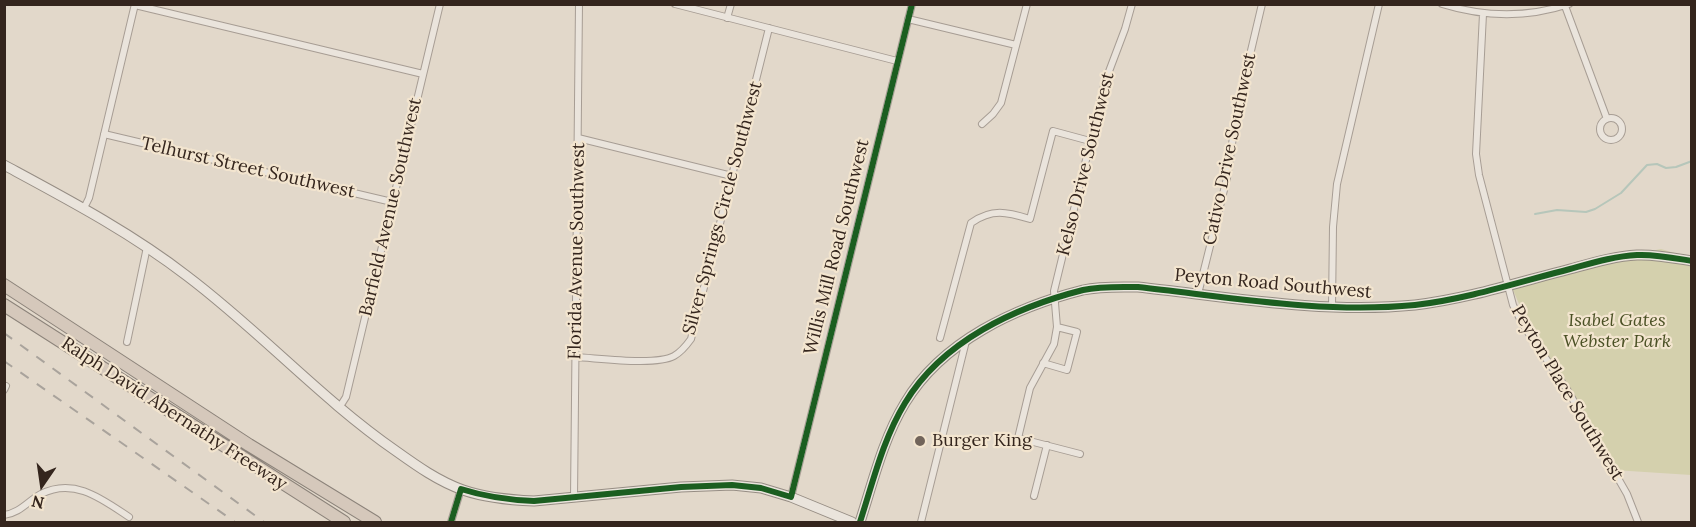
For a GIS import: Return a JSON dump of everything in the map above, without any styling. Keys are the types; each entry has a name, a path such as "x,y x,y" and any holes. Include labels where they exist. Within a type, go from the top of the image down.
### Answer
{"highway":[{"name":"Ralph David Abernathy Freeway","path":"4,285 249,445 375,522"},
{"name":"Ralph David Abernathy Freeway","path":"4,305 344,522"}],"main road":[{"path":"4,165 84,208 147,246 223,304 339,408 376,438 420,468 461,489 511,501 732,485 761,488 791,497 852,522"},
{"name":"Peyton Road Southwest","path":"860,522 889,434 905,402 930,371 966,341 1010,315 1032,306 1084,290 1112,287 1332,307 1382,308 1418,304 1508,285 1602,260 1637,255 1692,261"}],"street":[{"name":"Barfield Avenue Southwest","path":"339,408 346,397 440,4"},
{"name":"Florida Avenue Southwest","path":"574,498 579,4"},
{"path":"675,4 897,61"},
{"path":"727,18 731,4"},
{"name":"Willis Mill Road Southwest","path":"791,497 912,4"},
{"path":"982,124 1001,103 1027,4"},
{"name":"Kelso Drive Southwest","path":"1057,327 1054,291 1105,82 1132,4"},
{"name":"Cativo Drive Southwest","path":"1198,294 1227,178 1238,110 1262,4"},
{"path":"1332,307 1333,226 1337,184 1379,4"},
{"path":"1442,4 1483,14 1524,14 1567,5 1607,119"},
{"path":"84,208 89,198 135,5 423,74"},
{"name":"Peyton Place Southwest","path":"1483,14 1475,135 1476,154 1479,175 1514,305 1523,325 1568,391 1627,494 1638,522"},
{"path":"908,19 1017,42"},
{"name":"Silver Springs Circle Southwest","path":"575,357 657,361 673,357 685,347 694,330 769,28"},
{"path":"940,338 971,223 990,213 1008,212 1030,219 1053,130 1090,141"},
{"name":"Telhurst Street Southwest","path":"104,134 392,202"},
{"path":"578,138 732,176"},
{"path":"127,342 147,246"},
{"path":"1043,363 1067,370 1077,332 1057,327 1054,344 1043,363 1030,387 1018,438 1080,454"},
{"path":"921,522 966,341"},
{"path":"1034,496 1047,446"},
{"path":"4,515 20,510 41,494 56,489 71,488 86,490 129,517"},
{"path":"451,522 461,489"}],"green space":[{"name":"Isabel Gates Webster Park","path":"1661,249 1691,258 1691,475 1614,470 1532,334 1510,283"}],"waterway":[{"path":"1535,214 1557,210 1586,212 1595,209 1621,193 1647,165 1657,164 1666,168 1692,161"}],"railway":[{"path":"4,333 264,522"},
{"path":"4,361 235,522"}],"cycle path":[{"path":"451,522 461,489 497,498 534,501 681,487 732,485 761,488 791,497 912,4"},
{"path":"860,522 879,461 897,417 921,381 960,344 1007,317 1058,297 1097,288 1138,287 1311,306 1380,307 1454,299 1620,257 1651,255 1692,261"}],"place":[{"name":"Burger King","path":"920,441"}]}
